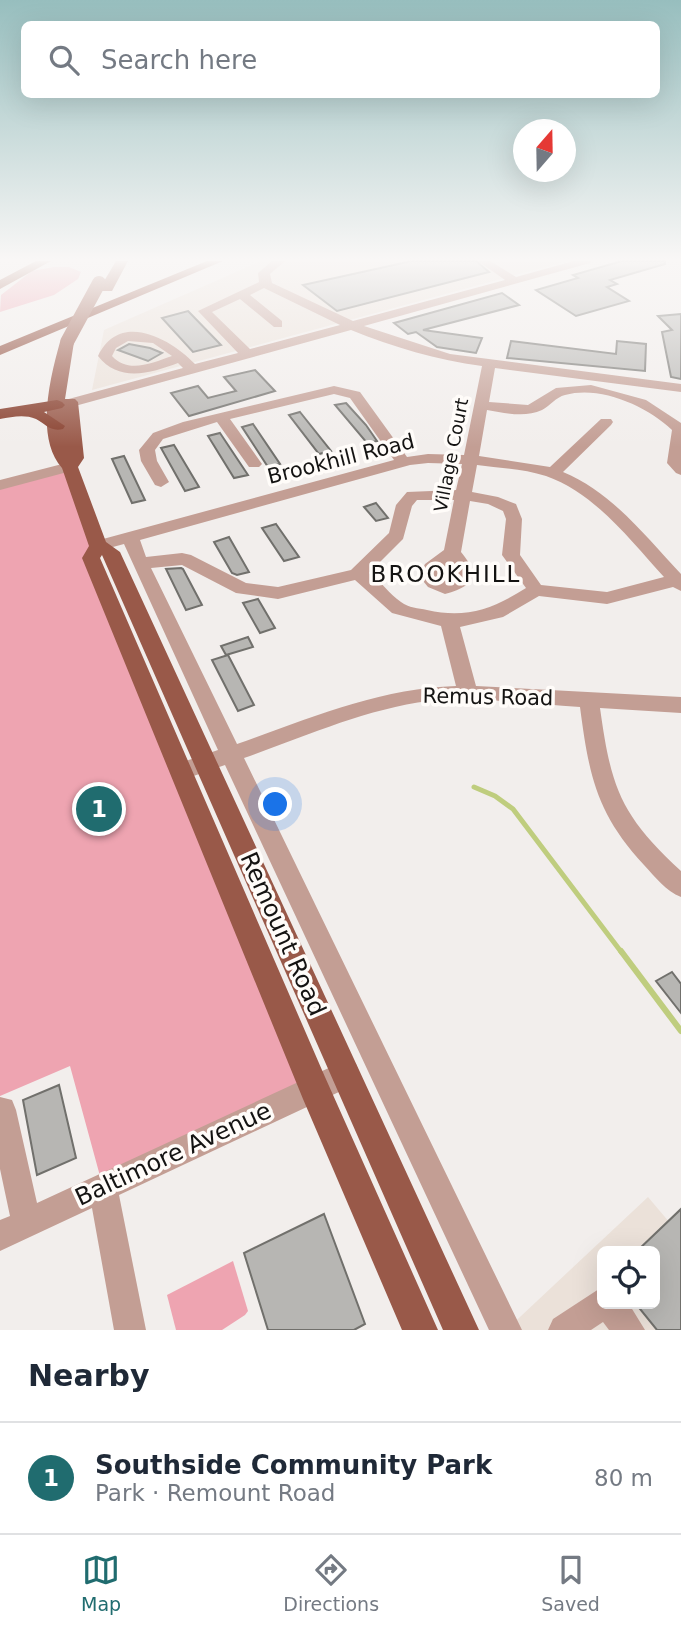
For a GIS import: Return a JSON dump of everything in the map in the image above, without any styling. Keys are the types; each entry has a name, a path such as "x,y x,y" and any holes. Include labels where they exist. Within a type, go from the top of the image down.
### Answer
{"highway":[{"path":"0,338 36,323"},
{"path":"0,351 67,323"},
{"path":"7,413 63,404"},
{"path":"7,413 37,415 57,426"}],"main road":[{"name":"Remount Road","path":"70,467 76,458 58,378 67,342 77,323"},
{"name":"Remount Road","path":"89,323 83,335 57,426 62,460 70,467 98,546 111,552 314,1088 420,1330"},
{"name":"Remount Road","path":"193,766 346,1074 461,1330"}],"street":[{"path":"216,323 247,354"},
{"path":"63,404 350,324 410,347 489,365 681,388"},
{"path":"181,357 144,369 127,369 109,363 104,356 107,348 115,342 147,335 172,348 181,357 192,369"},
{"name":"Village Court","path":"452,553 489,365"},
{"path":"480,405 533,409 558,391 577,388 634,399 654,408 679,429 674,463 681,470"},
{"path":"160,482 149,461 147,450 158,436 188,425 334,390 348,392 360,400 403,462"},
{"path":"553,473 606,422"},
{"name":"Brookhill Road","path":"98,546 403,462 440,457 530,467 553,473 579,485 597,499 678,582"},
{"path":"0,485 70,467"},
{"path":"357,574 397,535 404,505 410,497 420,494 463,495 492,500 510,508 514,519 510,555 536,590"},
{"path":"130,537 230,754 506,1330"},
{"path":"140,563 191,561 229,583 267,593 357,574 368,578 397,608 449,622 480,620 505,610 536,590 607,598 678,582"},
{"path":"449,622 468,693"},
{"name":"Remus Road","path":"193,766 388,701 429,694 468,693 681,705"},
{"path":"589,700 599,768 612,803 631,834 681,886"},
{"name":"Baltimore Avenue","path":"0,1236 346,1074"},
{"path":"2,1110 26,1223"},
{"path":"103,1187 130,1330"},
{"path":"567,1329 597,1307"},
{"path":"613,1309 629,1330"}],"lane":[{"path":"222,419 254,464"}],"shaded area":[{"path":"120,323 338,323 92,390 104,330"},
{"path":"70,467 93,534 91,559 314,1088 103,1187 70,1066 0,1096 0,485"},
{"path":"648,1197 681,1236 681,1330 506,1330"},
{"path":"233,1261 248,1311 245,1315 222,1330 176,1330 167,1295"}],"building":[{"path":"167,323 200,323 221,345 193,352"},
{"path":"394,323 450,323 423,330 482,338 476,353 437,347 416,332 408,334"},
{"path":"665,323 681,323 681,379 671,377 662,332 672,330"},
{"path":"511,341 616,354 617,341 646,344 645,371 507,358"},
{"path":"129,344 162,353 148,361 118,350"},
{"path":"255,370 275,391 189,416 171,393 198,386 208,398 236,391 224,377"},
{"path":"346,403 377,441 367,443 335,405"},
{"path":"300,412 331,451 319,454 289,415"},
{"path":"253,424 280,464 268,467 242,427"},
{"path":"220,433 248,475 234,478 208,436"},
{"path":"174,445 199,487 185,491 161,448"},
{"path":"124,456 145,500 132,503 112,459"},
{"path":"376,503 388,518 376,521 364,507"},
{"path":"276,524 299,557 284,561 262,528"},
{"path":"229,537 249,572 237,575 232,573 214,542"},
{"path":"181,568 202,605 186,610 166,569"},
{"path":"258,599 275,628 260,633 243,603"},
{"path":"248,637 253,647 226,655 221,646"},
{"path":"228,655 254,705 238,711 212,660"},
{"path":"672,972 681,984 681,1013 656,981"},
{"path":"59,1085 76,1158 37,1175 23,1100"},
{"path":"681,1209 681,1330 657,1330 640,1309 660,1309 660,1246 642,1246"},
{"path":"324,1214 365,1324 354,1330 268,1330 244,1253"}],"waterway":[{"path":"474,787 495,796 513,809 622,953"},
{"path":"621,951 681,1031"}],"place":[{"name":"Southside Community Park","path":"99,809"}],"district":[{"name":"BROOKHILL","path":"446,574"}]}
